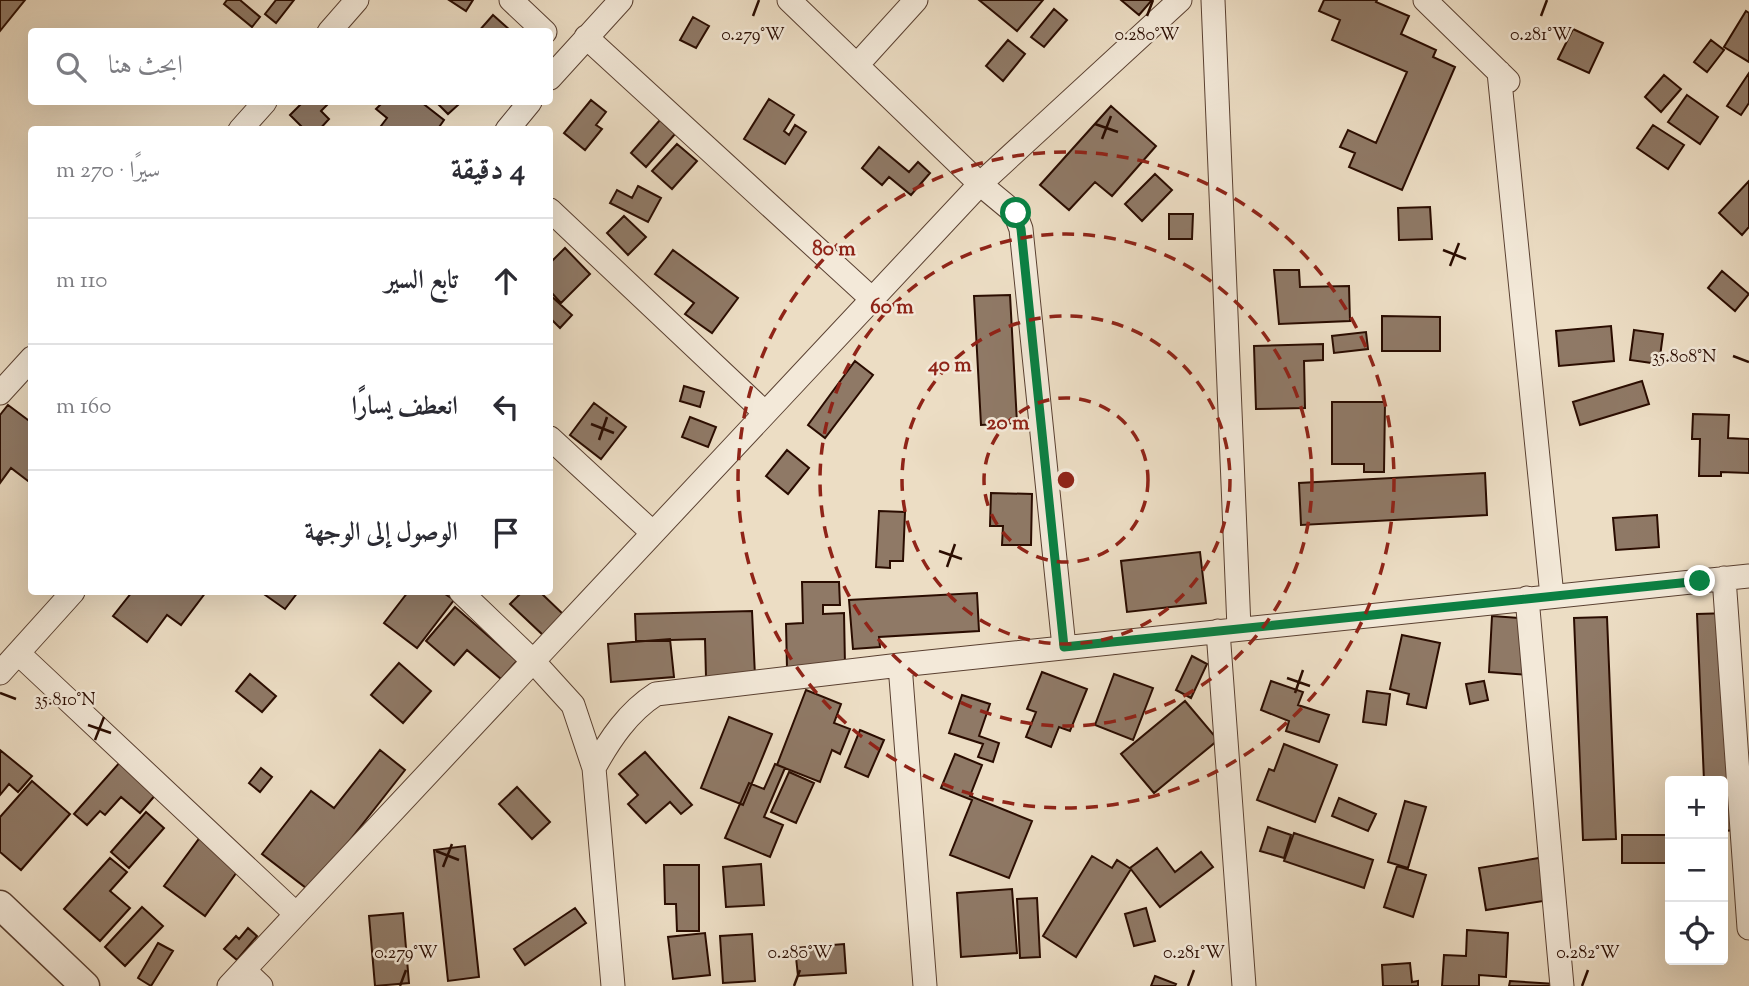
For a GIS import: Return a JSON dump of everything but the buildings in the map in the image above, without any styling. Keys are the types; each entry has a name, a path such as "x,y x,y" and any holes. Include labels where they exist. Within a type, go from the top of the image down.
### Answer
{"street":[{"path":"332,28 357,0"},
{"path":"511,0 541,28"},
{"path":"553,74 621,0"},
{"path":"789,0 980,184 1016,213 1021,229 1064,647"},
{"path":"857,65 916,0"},
{"path":"261,986 236,978 980,184 1180,0"},
{"path":"1213,0 1229,629 1244,986"},
{"path":"1425,0 1505,79 1552,596"},
{"path":"586,37 872,299"},
{"path":"553,39 569,54"},
{"path":"244,126 262,105"},
{"path":"510,126 528,105"},
{"path":"553,213 765,414"},
{"path":"0,393 28,362"},
{"path":"553,441 653,533"},
{"path":"594,768 609,741 639,705 656,694 1229,629 1749,576"},
{"path":"1724,578 1749,928"},
{"path":"0,673 70,595"},
{"path":"464,595 533,660 573,705 594,768 613,986"},
{"path":"1527,598 1562,986"},
{"path":"18,653 296,914"},
{"path":"900,665 925,986"},
{"path":"0,905 85,986"}],"route":[{"path":"1016,213 1021,229 1064,647 1700,581"}]}
